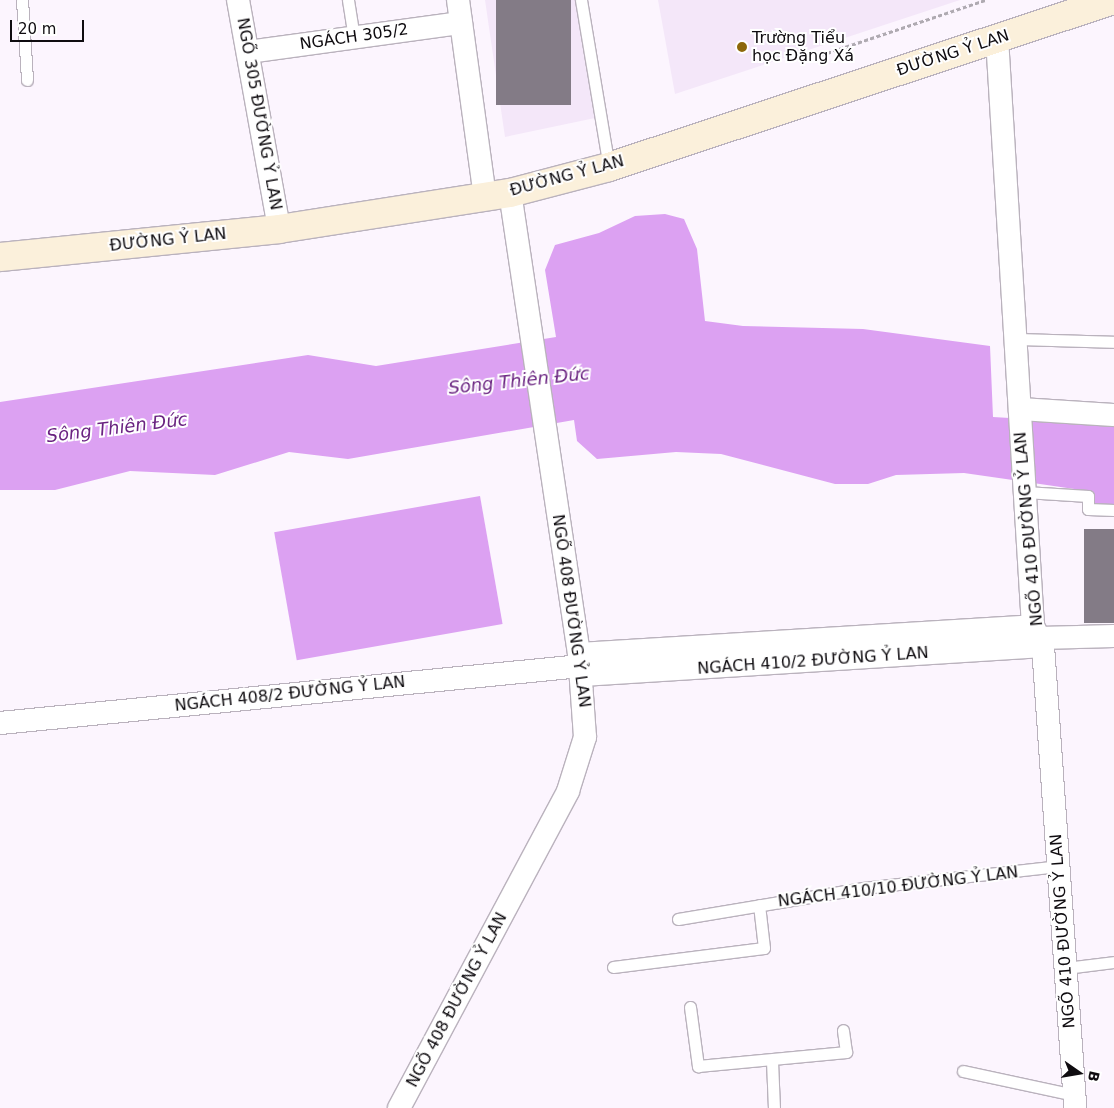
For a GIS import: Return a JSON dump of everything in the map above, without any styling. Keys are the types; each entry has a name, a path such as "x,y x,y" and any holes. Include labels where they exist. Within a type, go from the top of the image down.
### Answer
{"main road":[{"name":"ĐƯỜNG Ỷ LAN","path":"0,257 279,229 497,194 609,167 1113,0"}],"street":[{"name":"NGÕ 305 ĐƯỜNG Ỷ LAN","path":"238,0 279,229"},
{"name":"NGÕ 408 ĐƯỜNG Ỷ LAN","path":"399,1108 577,770 585,730 581,665 524,287 497,194 461,23 458,0"},
{"name":"NGÁCH 305/2","path":"248,52 461,23"},
{"name":"NGÕ 410 ĐƯỜNG Ỷ LAN","path":"997,38 1025,492 1058,866 1075,1102"},
{"path":"1020,409 1114,415"},
{"name":"NGÁCH 410/2 ĐƯỜNG Ỷ LAN","path":"581,665 1038,637 1114,636"},
{"name":"NGÁCH 408/2 ĐƯỜNG Ỷ LAN","path":"0,723 581,665"}],"lane":[{"path":"22,0 27,80"},
{"path":"348,0 354,37"},
{"path":"580,0 609,167"},
{"path":"1015,339 1114,342"},
{"path":"1025,492 1088,496 1088,509 1114,510"},
{"name":"NGÁCH 410/10 ĐƯỜNG Ỷ LAN","path":"678,919 863,888 1058,866"},
{"path":"614,967 764,948 759,905"},
{"path":"1065,968 1114,962"},
{"path":"690,1007 698,1066 772,1061 846,1052 844,1030"},
{"path":"772,1061 774,1108"},
{"path":"963,1071 1075,1102"}],"path":[{"path":"821,54 985,0"}],"shaded area":[{"path":"485,0 575,0 595,118 505,137"},
{"name":"Trường Tiểu học Đặng Xá","path":"658,0 960,0 675,94"}],"water":[{"name":"Sông Thiên Đức","path":"665,214 684,219 697,249 705,321 743,326 863,329 990,346 993,417 1114,424 1114,506 1089,504 1088,491 964,473 896,475 868,484 835,484 721,454 676,452 597,459 577,441 574,420 348,459 289,452 215,475 130,471 55,490 0,490 0,402 308,355 376,366 556,337 545,270 555,245 599,233 635,216"},
{"path":"480,496 503,624 297,660 274,532"}],"building":[{"path":"496,0 571,0 571,105 496,105"},
{"path":"1084,529 1114,529 1114,623 1084,623"}],"place":[{"name":"Trường Tiểu học Đặng Xá","path":"742,47"}]}
